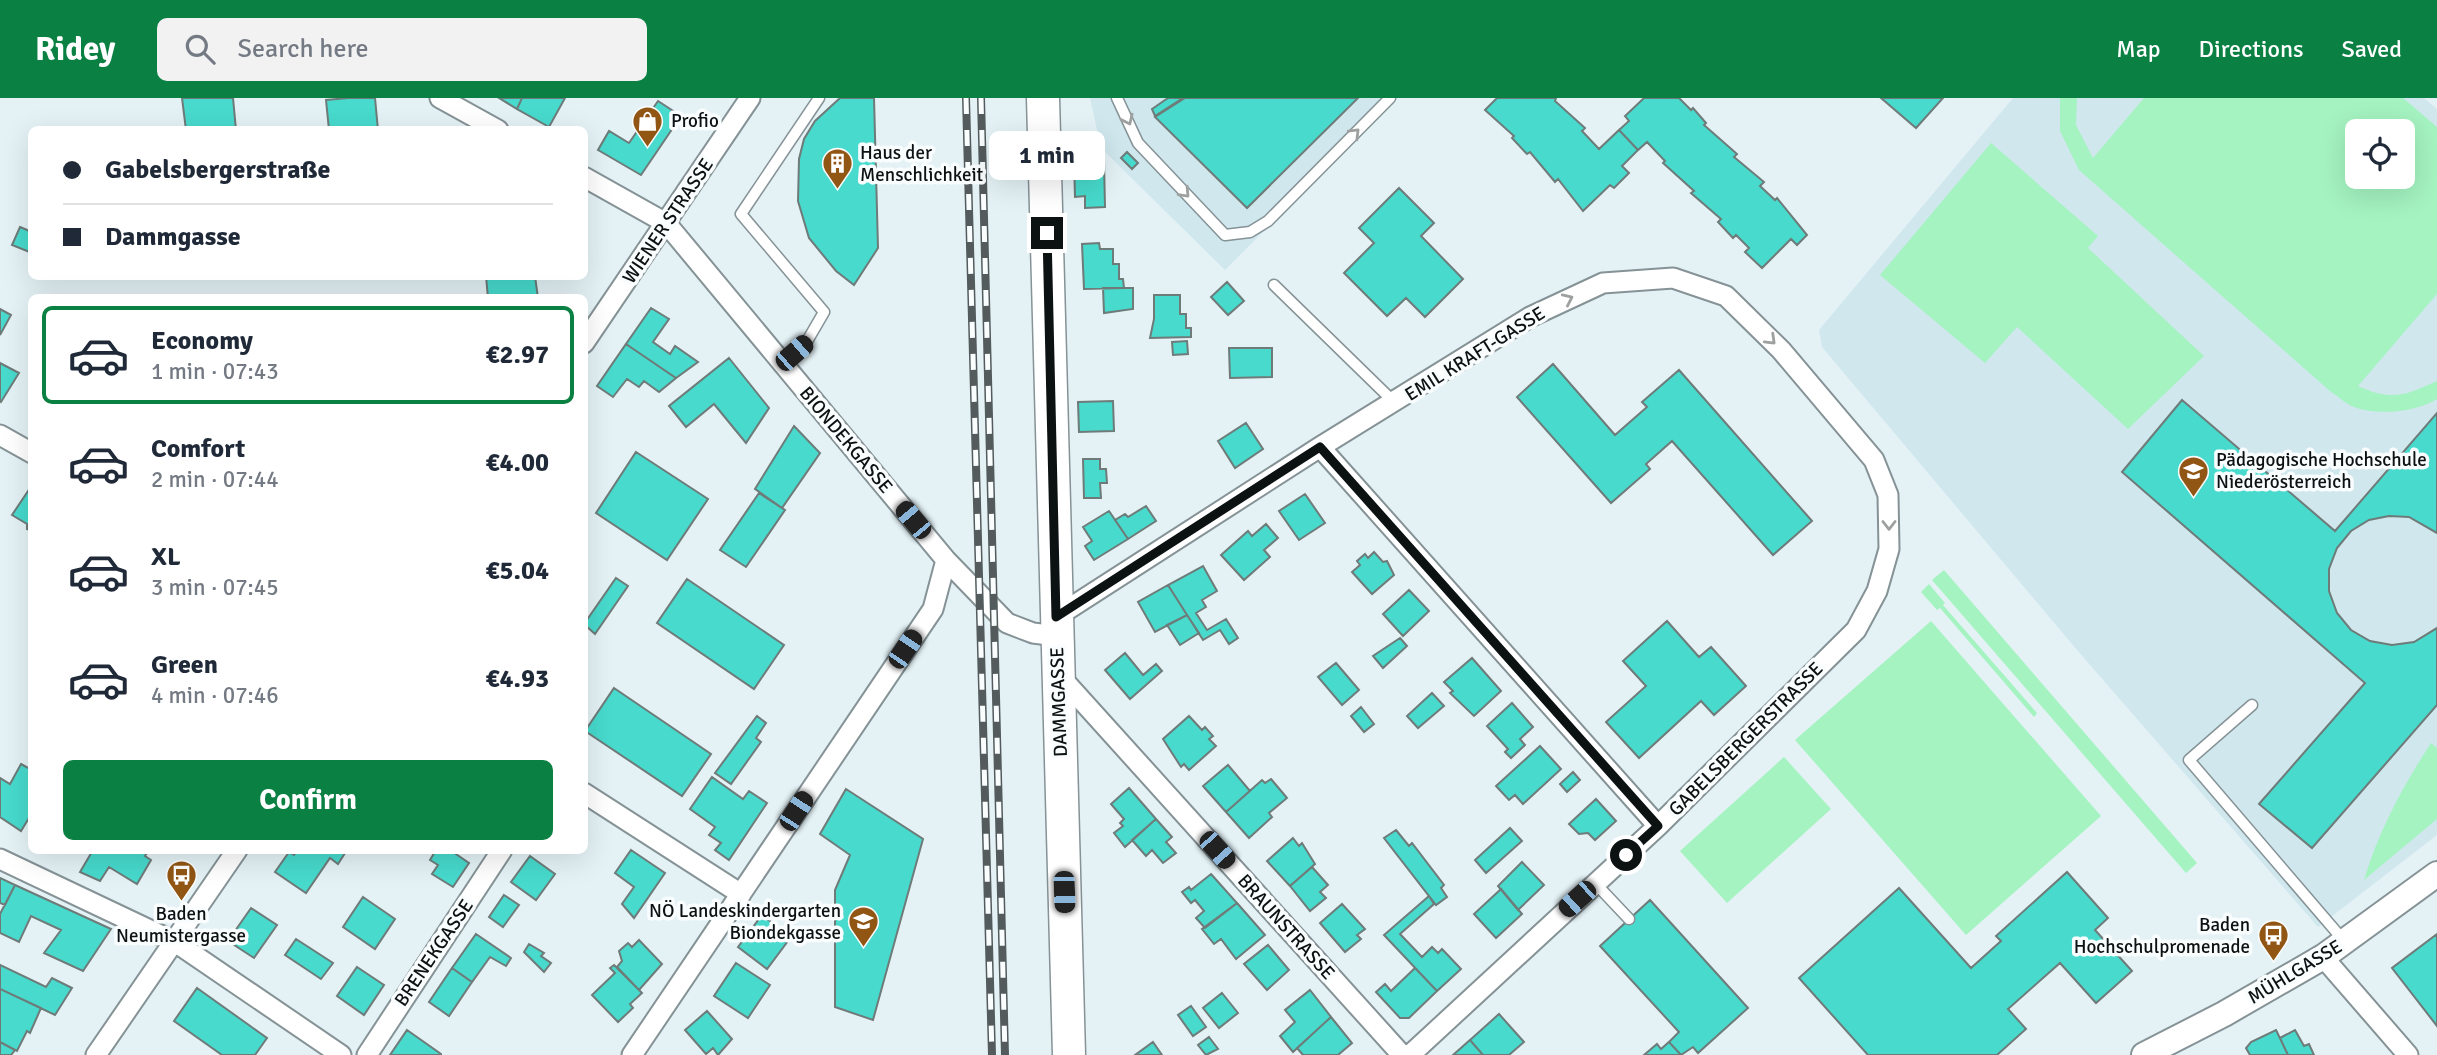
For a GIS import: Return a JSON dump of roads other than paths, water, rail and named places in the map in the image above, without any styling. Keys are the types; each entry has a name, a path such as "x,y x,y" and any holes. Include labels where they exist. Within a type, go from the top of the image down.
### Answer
{"main road":[{"name":"DAMMGASSE","path":"1043,98 1069,1055"}],"street":[{"path":"440,98 491,126"},
{"name":"WIENER STRASSE","path":"588,337 750,98"},
{"path":"588,179 667,223"},
{"name":"BIONDEKGASSE","path":"667,223 946,560 1007,623 1034,634 1057,626"},
{"name":"EMIL KRAFT-GASSE","path":"1057,626 1320,447 1530,317 1603,283 1672,278 1726,296 1781,349 1874,460"},
{"path":"0,435 28,451"},
{"path":"1320,447 1658,826"},
{"name":"GABELSBERGERSTRASSE","path":"1410,1055 1658,826 1856,630 1877,591 1889,550 1888,495 1874,460"},
{"path":"632,1055 933,609 946,560"},
{"name":"BRAUNSTRASSE","path":"1058,674 1402,1055"},
{"path":"588,796 741,894"},
{"path":"96,1055 234,854"},
{"name":"BRENEKGASSE","path":"367,1055 499,854"},
{"path":"0,859 175,942 341,1055"},
{"name":"MÜHLGASSE","path":"2144,1055 2224,1014 2323,957 2437,874"},
{"path":"2323,957 2408,1055"}],"lane":[{"path":"782,363 806,342 824,312 741,214 819,98"},
{"path":"1117,98 1138,143 1225,234 1250,232 1268,221 1390,98"},
{"path":"1274,285 1395,403"},
{"path":"2252,705 2189,760 2345,943"},
{"path":"1595,883 1629,919"}],"railway":[{"path":"966,98 992,1055"},
{"path":"981,98 1005,1055"}],"place":[{"name":"Profio","path":"648,148"},
{"name":"Haus der Menschlichkeit","path":"837,191"},
{"name":"Pädagogische Hochschule Niederösterreich","path":"2193,498"},
{"name":"Baden Neumistergasse","path":"181,902"},
{"name":"NÖ Landeskindergarten Biondekgasse","path":"864,949"},
{"name":"Baden Hochschulpromenade","path":"2273,963"}]}
